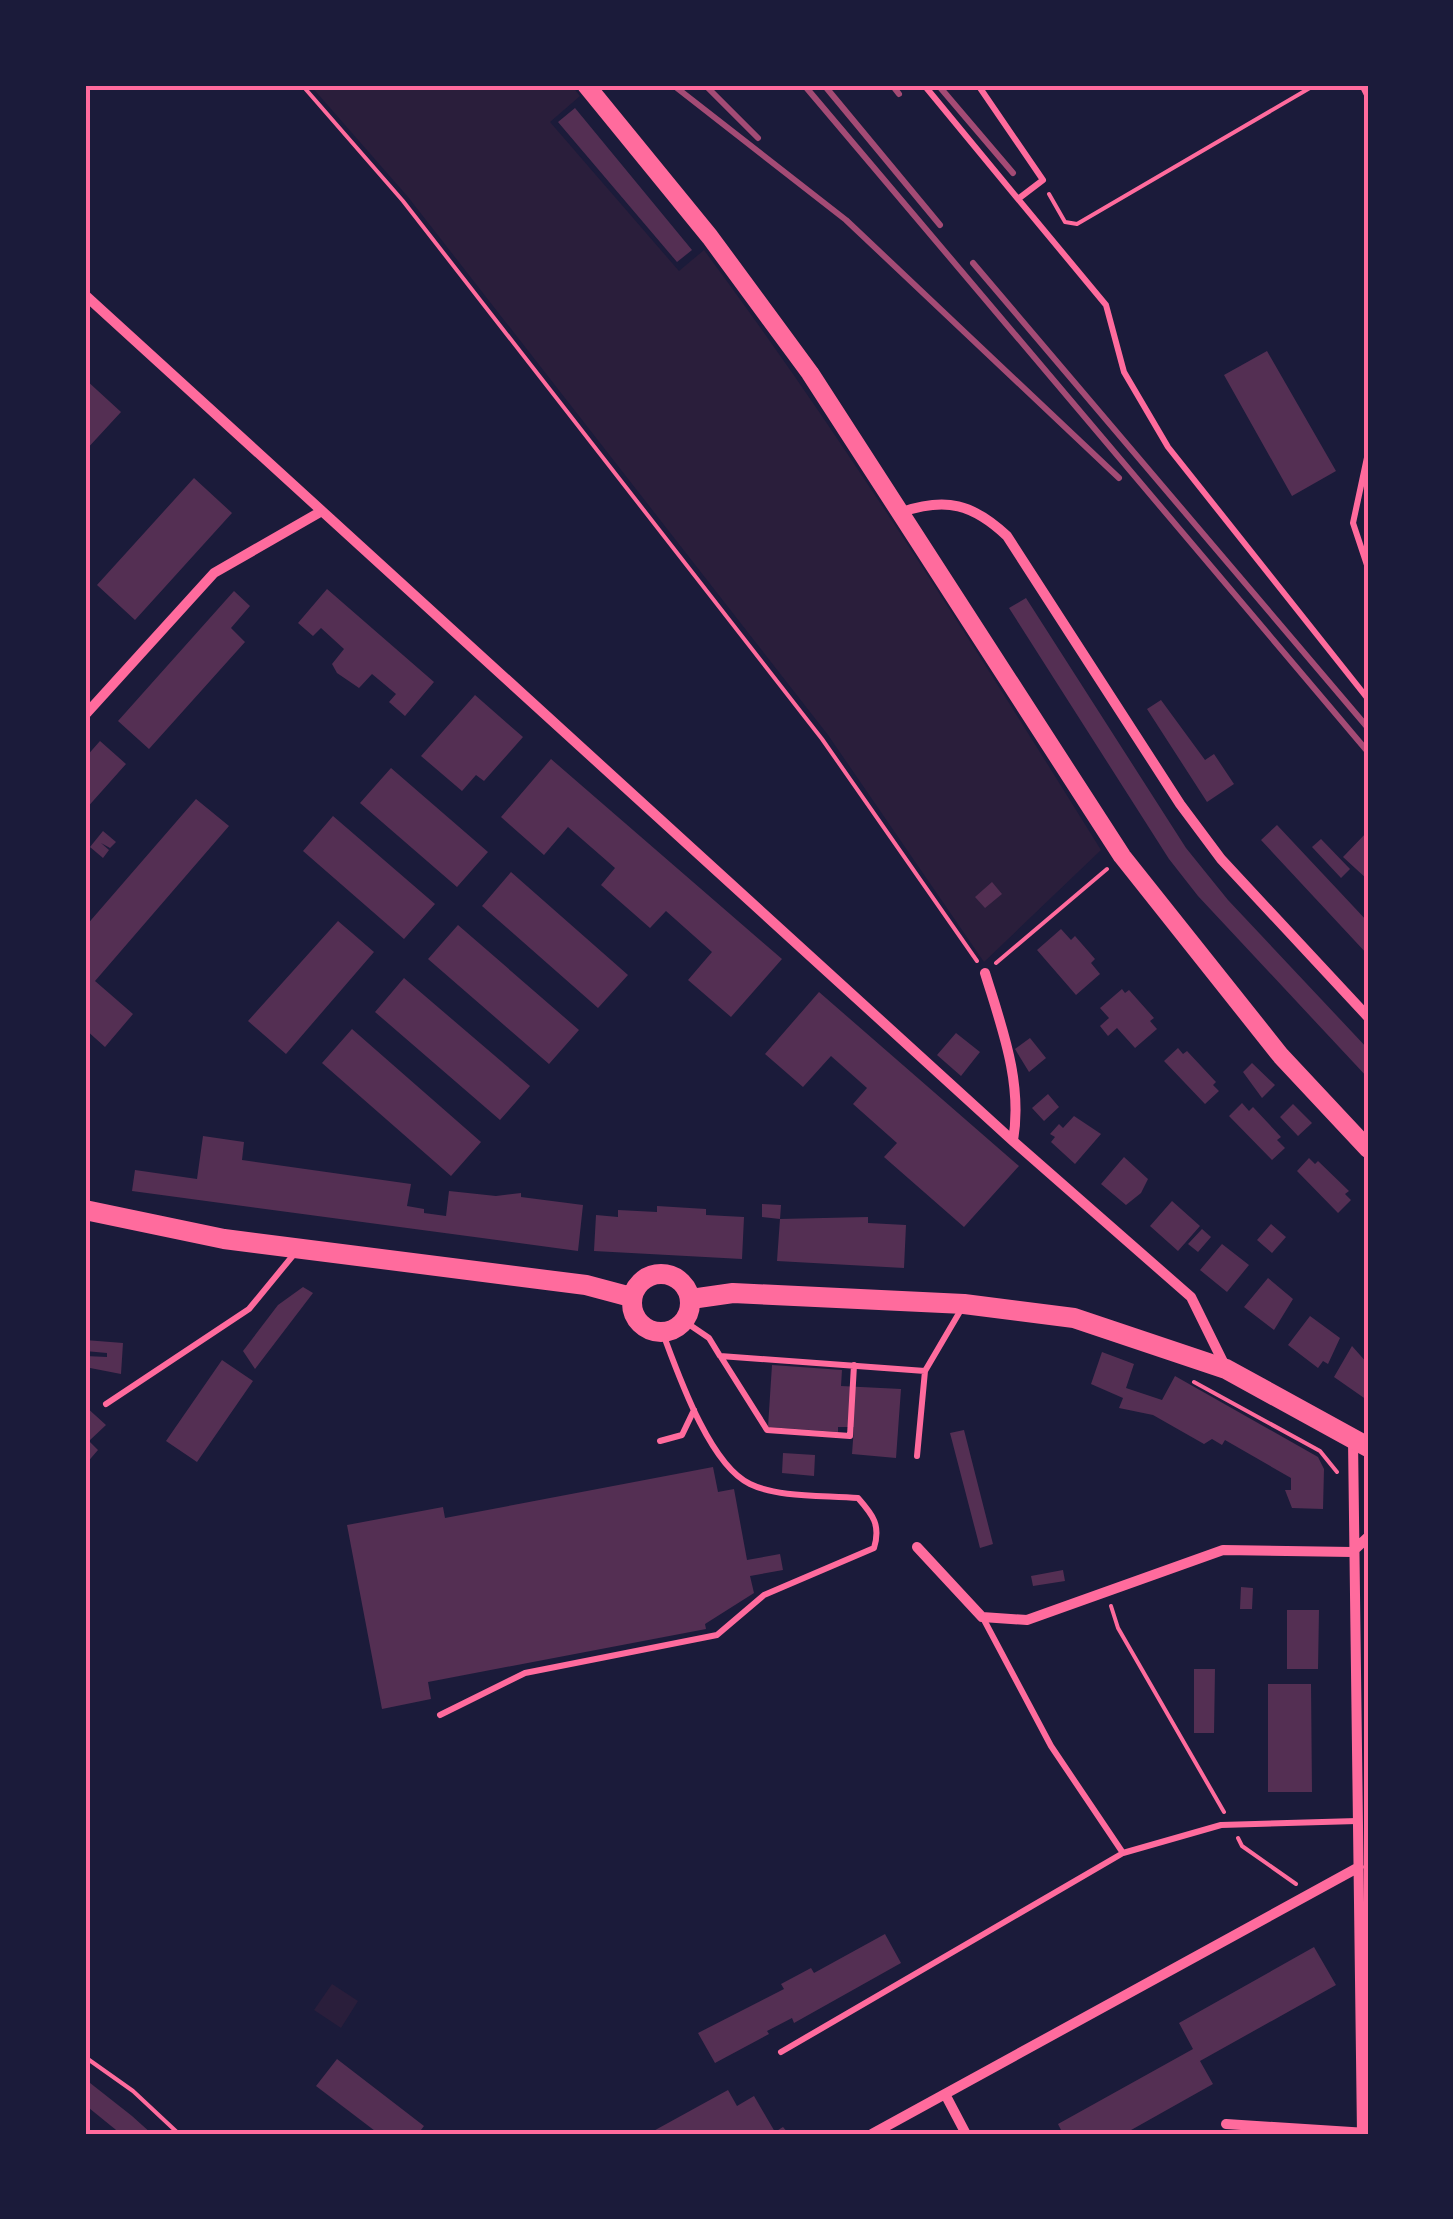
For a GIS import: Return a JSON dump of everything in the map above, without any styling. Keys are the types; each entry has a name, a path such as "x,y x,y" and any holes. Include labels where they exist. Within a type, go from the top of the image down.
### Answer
{"main road":[{"path":"586,85 710,236 810,374 1122,856 1281,1056 1368,1149"},
{"path":"85,1210 159,1228 586,1285 631,1296"},
{"path":"662,1276 684,1285 691,1299 684,1321 662,1331 636,1319 631,1296 639,1283 662,1276"},
{"path":"691,1299 734,1293 964,1304 1074,1318 1226,1369 1360,1442"}],"street":[{"path":"85,295 1013,1141 1191,1297 1226,1369"},
{"path":"902,512 934,502 968,509 1007,536 1180,804 1232,871 1368,1017"},
{"path":"85,714 214,573 322,511"},
{"path":"985,973 1005,1036 1019,1106 1013,1141"},
{"path":"1226,2124 1364,2134 1352,1552 1360,1442"},
{"path":"917,1547 982,1617 1027,1620 1223,1550 1352,1552 1368,1537"},
{"path":"872,2134 1359,1867"},
{"path":"946,2094 966,2134"}],"lane":[{"path":"924,85 1106,305 1124,372 1168,447 1368,699"},
{"path":"978,85 1043,180 1018,199"},
{"path":"1362,85 1368,98"},
{"path":"1368,452 1353,522 1368,568"},
{"path":"106,1404 248,1308 299,1248"},
{"path":"917,1456 925,1371 964,1304"},
{"path":"684,1321 709,1338 767,1430 850,1436 854,1366"},
{"path":"440,1715 525,1672 717,1635 764,1595 874,1548 879,1532 874,1516 858,1498 749,1484 720,1456 694,1409 662,1331"},
{"path":"720,1356 925,1371"},
{"path":"660,1441 682,1435 694,1409"},
{"path":"982,1617 1051,1746 1122,1854"},
{"path":"781,2052 1122,1854 1231,1825 1358,1820"}],"path":[{"path":"302,85 403,201 822,740 985,973 1122,856"},
{"path":"1043,180 1065,222 1077,224 1316,85"},
{"path":"1189,1379 1320,1451 1354,1486"},
{"path":"1106,1592 1118,1628 1242,1846 1296,1883 1306,1896"},
{"path":"85,2057 133,2091 178,2134"}],"shaded area":[{"path":"310,85 571,85 580,96 550,122 679,271 704,250 859,471 1101,850 984,962 828,735 408,197"},
{"path":"332,1984 358,2001 341,2028 314,2010"}],"building":[{"path":"575,108 692,250 677,262 558,122"},
{"path":"1267,351 1336,471 1292,496 1224,375"},
{"path":"85,379 121,412 85,451"},
{"path":"194,478 232,513 135,620 97,585"},
{"path":"327,589 434,682 405,716 389,702 396,694 372,674 359,688 337,673 332,664 344,649 321,628 313,636 298,623"},
{"path":"234,591 250,606 231,628 245,642 149,749 118,721"},
{"path":"1026,598 1186,848 1228,900 1368,1049 1368,1078 1198,896 1169,859 1009,608"},
{"path":"475,695 523,737 484,781 476,775 462,791 421,756"},
{"path":"1161,700 1205,760 1214,754 1234,784 1207,802 1147,709"},
{"path":"100,741 126,764 85,810 85,758"},
{"path":"551,759 782,959 731,1017 688,980 712,952 666,911 650,928 601,885 615,868 568,827 544,855 501,817"},
{"path":"391,768 488,852 457,887 360,803"},
{"path":"196,799 229,826 95,981 133,1014 105,1047 85,1029 85,927"},
{"path":"333,816 435,904 404,939 303,851"},
{"path":"1277,825 1368,922 1368,955 1261,840"},
{"path":"103,831 116,842 110,848 101,843 109,850 103,858 90,847"},
{"path":"1368,831 1368,880 1343,857"},
{"path":"1321,839 1350,869 1341,878 1312,847"},
{"path":"511,872 628,975 598,1008 482,906"},
{"path":"992,882 1002,894 985,908 975,897"},
{"path":"338,921 374,952 286,1054 248,1021"},
{"path":"458,925 579,1030 549,1064 428,959"},
{"path":"1061,929 1071,940 1075,936 1095,959 1091,963 1100,974 1076,995 1037,950"},
{"path":"404,978 530,1086 500,1120 375,1012"},
{"path":"1122,989 1125,993 1129,990 1154,1018 1150,1021 1157,1029 1135,1048 1117,1028 1108,1036 1100,1026 1109,1018 1100,1008"},
{"path":"819,992 1019,1166 964,1227 884,1157 897,1143 853,1104 867,1088 831,1056 803,1087 765,1054"},
{"path":"352,1029 481,1142 451,1176 322,1063"},
{"path":"956,1033 980,1052 961,1076 937,1055"},
{"path":"1030,1038 1046,1058 1029,1072 1015,1049"},
{"path":"1178,1048 1183,1054 1187,1051 1216,1082 1213,1085 1219,1091 1205,1104 1164,1061"},
{"path":"1252,1063 1275,1085 1262,1098 1243,1072"},
{"path":"1048,1094 1059,1107 1044,1121 1032,1108"},
{"path":"1242,1103 1249,1111 1253,1107 1281,1137 1277,1140 1285,1148 1272,1160 1229,1116"},
{"path":"1293,1104 1312,1123 1298,1136 1280,1117"},
{"path":"1074,1116 1101,1134 1075,1164 1051,1142 1055,1137 1050,1134"},
{"path":"203,1136 244,1142 242,1160 411,1184 407,1206 424,1209 424,1213 446,1216 449,1191 496,1196 521,1193 521,1197 583,1205 578,1251 132,1191 135,1170 197,1179"},
{"path":"1124,1157 1148,1179 1141,1193 1126,1205 1101,1184"},
{"path":"1309,1158 1315,1164 1318,1161 1349,1191 1345,1194 1351,1200 1338,1213 1297,1171"},
{"path":"1172,1201 1200,1226 1178,1251 1150,1226"},
{"path":"762,1204 781,1205 780,1219 762,1217"},
{"path":"657,1206 706,1209 706,1215 744,1217 742,1259 594,1251 596,1215 618,1217 618,1210 657,1212"},
{"path":"868,1217 868,1223 906,1225 904,1268 777,1261 780,1219"},
{"path":"1271,1224 1286,1237 1272,1253 1257,1240"},
{"path":"1202,1229 1211,1237 1198,1252 1188,1244"},
{"path":"1222,1244 1249,1265 1227,1292 1200,1270"},
{"path":"1268,1278 1293,1299 1274,1330 1244,1307"},
{"path":"303,1287 313,1293 255,1369 243,1351 278,1305"},
{"path":"1310,1316 1340,1338 1328,1364 1323,1361 1318,1368 1288,1345"},
{"path":"85,1340 123,1343 121,1374 85,1367 85,1356 107,1357 107,1353 85,1351"},
{"path":"1352,1346 1368,1364 1367,1400 1334,1377"},
{"path":"1102,1352 1134,1364 1126,1388 1162,1400 1175,1376 1318,1457 1324,1469 1323,1509 1292,1508 1285,1490 1291,1490 1291,1478 1225,1440 1222,1445 1212,1439 1204,1444 1153,1415 1119,1408 1123,1398 1091,1384"},
{"path":"222,1360 253,1381 197,1462 166,1441"},
{"path":"772,1365 842,1370 841,1386 901,1389 896,1458 852,1454 854,1427 838,1427 838,1432 768,1427"},
{"path":"85,1406 106,1425 89,1441 98,1450 85,1465"},
{"path":"964,1430 993,1544 980,1548 950,1433"},
{"path":"783,1453 815,1455 814,1476 782,1473"},
{"path":"713,1467 718,1492 734,1489 747,1560 780,1554 783,1570 750,1576 754,1593 705,1624 706,1629 428,1682 431,1699 382,1709 347,1525 443,1507 445,1518"},
{"path":"1063,1570 1065,1581 1033,1586 1031,1576"},
{"path":"1241,1587 1253,1588 1252,1609 1240,1609"},
{"path":"1287,1610 1319,1610 1318,1669 1287,1669"},
{"path":"1194,1669 1215,1669 1214,1733 1194,1733"},
{"path":"1268,1684 1311,1684 1312,1792 1268,1792"},
{"path":"885,1934 901,1963 794,2023 792,2018 767,2031 769,2034 715,2063 698,2033 784,1989 781,1984 811,1968 814,1973"},
{"path":"1314,1947 1336,1985 1200,2061 1213,2084 1124,2134 1063,2134 1058,2124 1193,2049 1179,2023"},
{"path":"337,2059 424,2126 418,2134 379,2134 316,2086"},
{"path":"85,2079 152,2134 121,2134 89,2108"},
{"path":"728,2090 737,2106 754,2096 775,2132 783,2127 789,2134 648,2134"}],"railway":[{"path":"673,85 846,220 1119,478"},
{"path":"705,85 758,138"},
{"path":"804,85 1368,752"},
{"path":"824,85 940,225"},
{"path":"892,85 899,94"},
{"path":"938,85 1013,173"},
{"path":"973,263 1368,728"}]}
